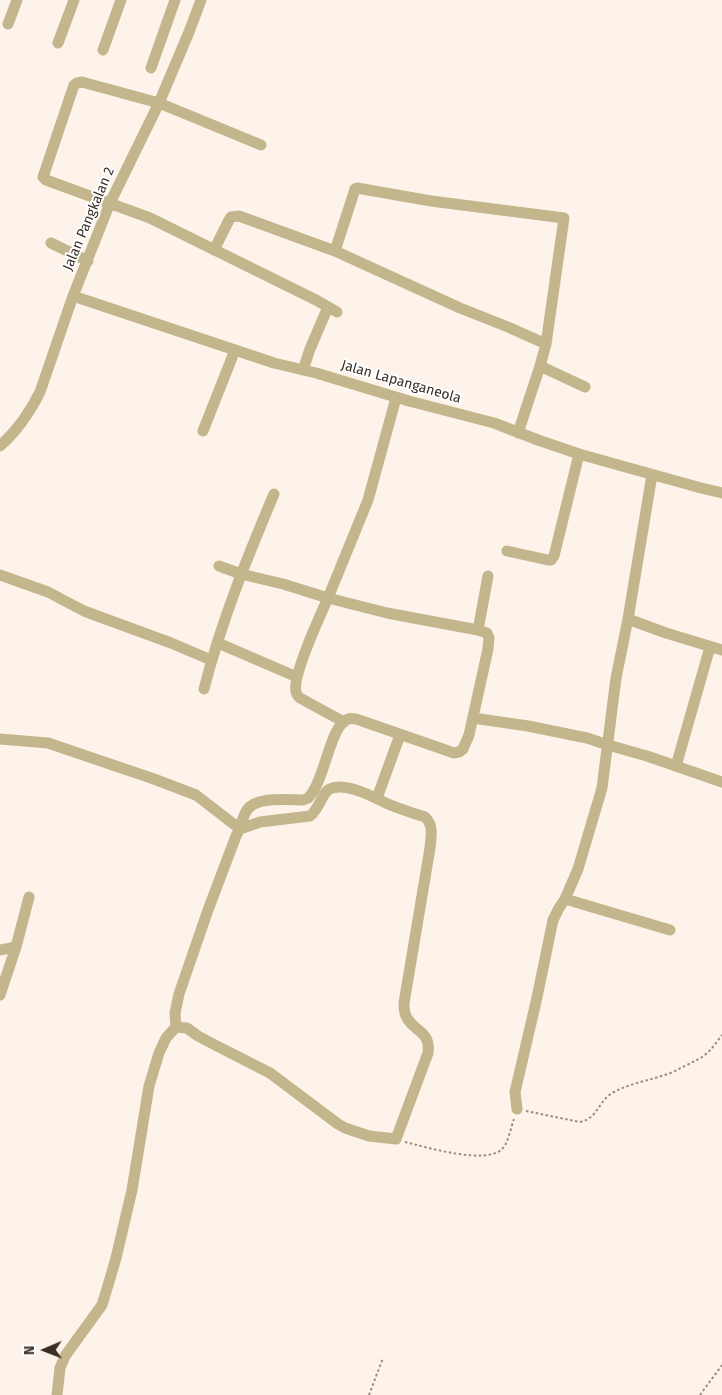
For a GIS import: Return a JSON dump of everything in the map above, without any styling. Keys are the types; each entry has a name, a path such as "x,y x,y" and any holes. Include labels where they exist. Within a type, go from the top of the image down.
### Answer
{"street":[{"path":"8,24 16,0"},
{"path":"58,44 74,0"},
{"path":"103,50 121,0"},
{"path":"151,68 175,0"},
{"name":"Jalan Pangkalan 2","path":"0,446 8,439 33,406 40,392 73,296 110,203 159,103 201,0"},
{"path":"260,145 159,103 82,82 74,85 43,178 150,218 332,310 310,350 303,370"},
{"path":"335,251 355,189 357,188 431,201 564,218 546,344 518,433"},
{"path":"214,250 229,220 239,216 335,251 460,308 546,344"},
{"path":"51,243 88,261"},
{"name":"Jalan Lapanganeola","path":"73,296 274,362 396,398 494,423 579,454 722,493"},
{"path":"203,431 235,350"},
{"path":"540,366 585,387"},
{"path":"344,722 297,695 295,690 297,677 311,638 368,500 396,398"},
{"path":"507,551 548,560 554,556 579,454"},
{"path":"517,1109 515,1092 529,1036 553,920 578,870 602,788 616,678 628,619 652,475"},
{"path":"204,689 211,660 240,574 274,494"},
{"path":"176,1026 174,1019 179,994 246,810 253,804 262,801 303,800 308,798 317,786 336,731 344,722 350,719 356,719 454,754 459,752 469,735 488,650 489,638 487,633 478,630 387,613 328,598 292,586 240,574 219,566"},
{"path":"0,575 48,592 84,611 211,660"},
{"path":"478,630 488,576"},
{"path":"628,619 722,650"},
{"path":"218,642 297,677"},
{"path":"676,766 710,646"},
{"path":"473,718 499,721 587,738 722,782"},
{"path":"377,798 400,735"},
{"path":"0,739 48,743 167,784 196,795 240,829"},
{"path":"176,1026 188,1028 206,1040 270,1073 338,1124 369,1136 396,1139 421,1073 429,1045 426,1036 410,1022 405,1014 404,1003 430,848 432,830 428,820 349,788 333,788 324,795 320,805 310,816 260,822 240,829"},
{"path":"0,996 29,898"},
{"path":"565,899 670,930"},
{"path":"0,950 16,947"},
{"path":"57,1395 60,1368 65,1356 102,1305 132,1190 150,1086 159,1052 166,1038 176,1026"}],"path":[{"path":"396,1139 448,1152 480,1156 496,1154 504,1148 517,1109 580,1122 587,1120 594,1115 601,1103 612,1092 640,1081 673,1072 697,1060 707,1054 722,1035"},
{"path":"369,1395 383,1358"},
{"path":"700,1395 722,1366"}]}
